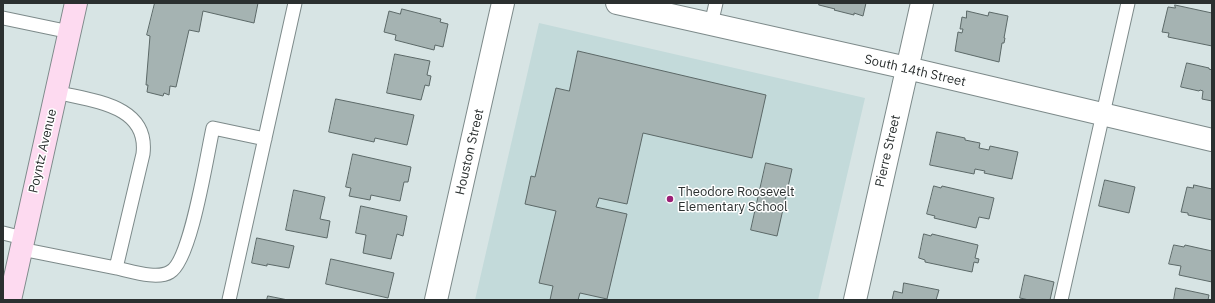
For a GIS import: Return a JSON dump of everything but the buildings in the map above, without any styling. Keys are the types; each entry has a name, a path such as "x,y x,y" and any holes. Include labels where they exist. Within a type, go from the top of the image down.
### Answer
{"street":[{"name":"Poyntz Avenue","path":"10,300 16,240 56,92 76,3"},
{"name":"Houston Street","path":"436,300 503,3"},
{"name":"South 14th Street","path":"617,3 907,68 1212,140"},
{"name":"Pierre Street","path":"854,300 922,3"}],"lane":[{"path":"229,300 295,3"},
{"path":"711,24 716,3"},
{"path":"1061,300 1128,3"},
{"path":"3,18 70,32"},
{"path":"56,92 116,107 131,118 142,131 144,138 143,154 116,268"},
{"path":"16,240 116,268 152,275 160,275 170,272 175,268 183,252 191,228 213,128 265,139"}],"shaded area":[{"name":"Theodore Roosevelt Elementary School","path":"539,23 865,98 818,300 475,300"}],"place":[{"name":"Theodore Roosevelt Elementary School","path":"670,199"}]}
